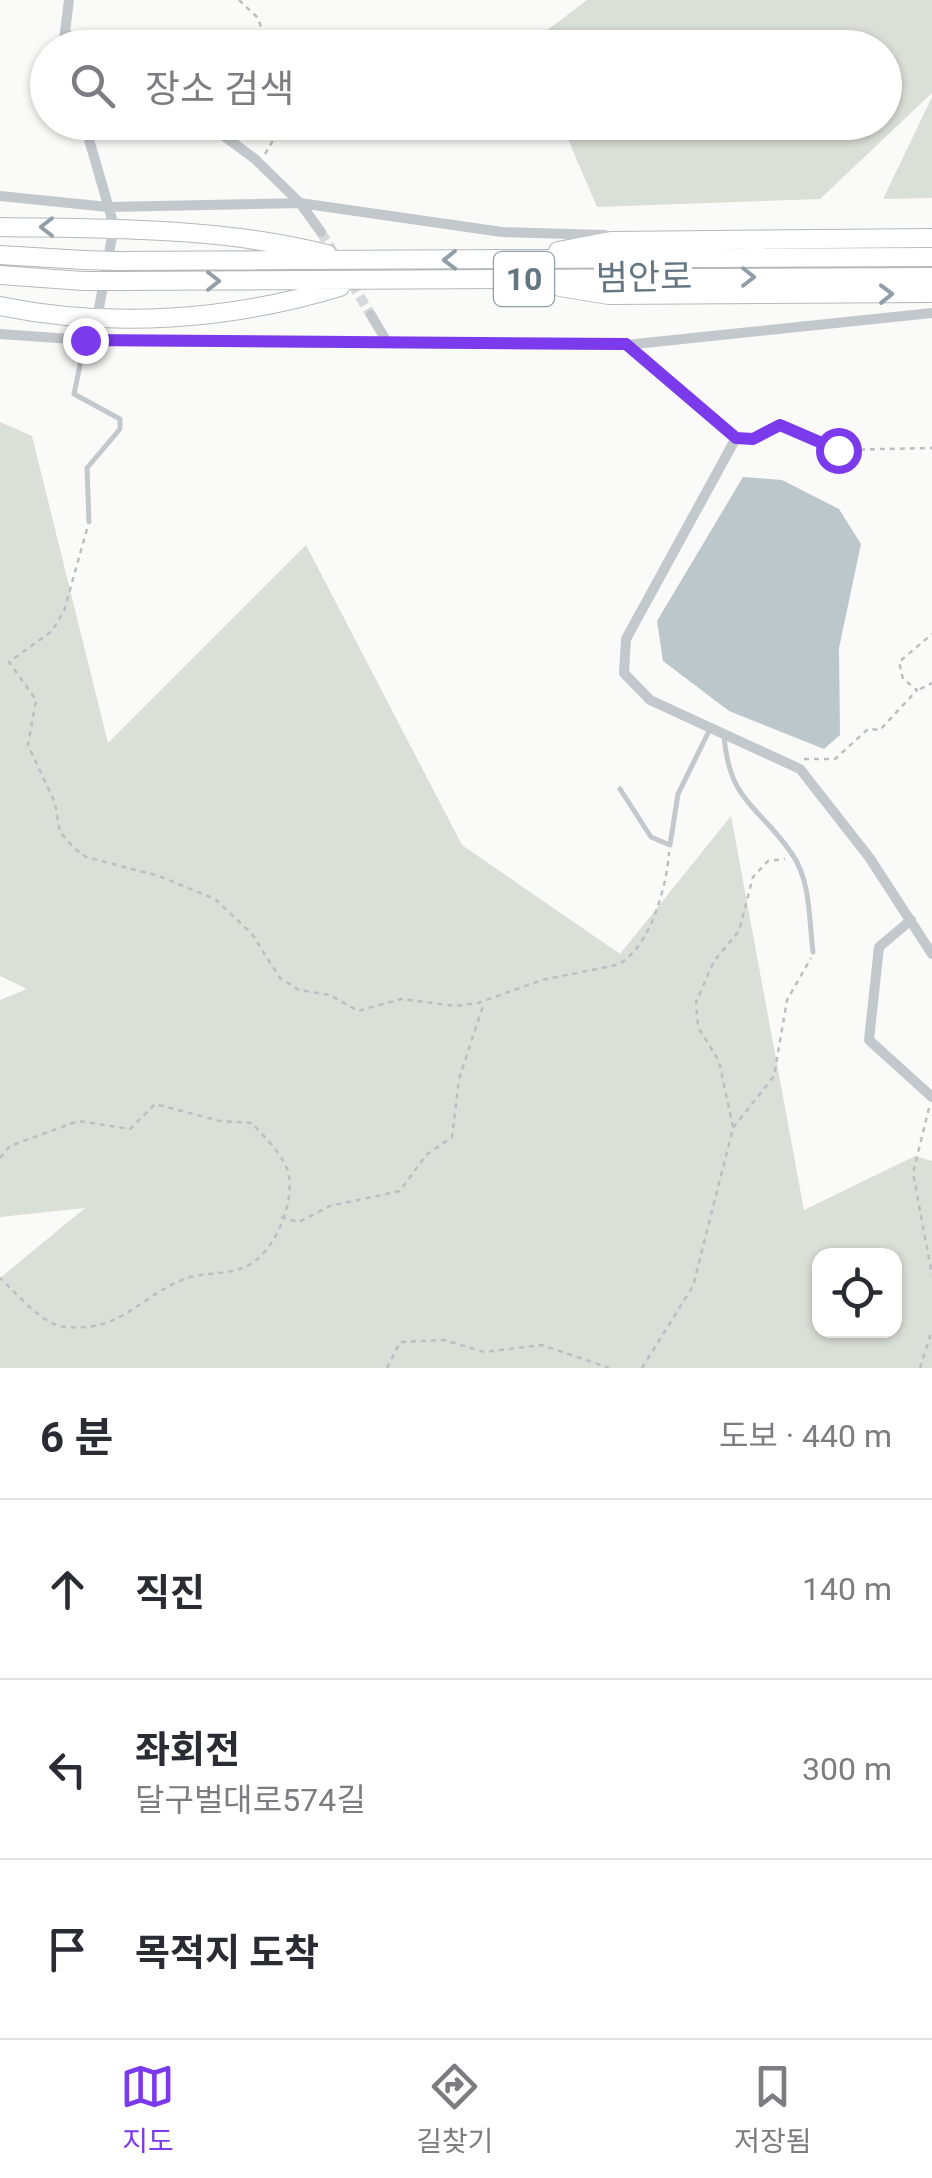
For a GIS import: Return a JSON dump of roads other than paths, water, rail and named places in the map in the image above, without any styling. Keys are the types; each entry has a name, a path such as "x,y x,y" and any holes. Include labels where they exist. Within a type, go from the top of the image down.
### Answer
{"highway":[{"path":"0,227 114,226 274,241 352,260"},
{"path":"515,259 610,241 932,238"},
{"name":"범안로","path":"0,255 116,261 932,257"},
{"name":"범안로","path":"0,275 116,281 932,277"},
{"path":"510,280 609,296 932,293"},
{"path":"0,306 95,320 287,304 362,281"}],"street":[{"path":"65,30 68,0"},
{"path":"89,140 114,226 89,340"},
{"path":"228,140 300,204 321,232"},
{"path":"0,196 108,207 300,204 502,232 746,239"},
{"path":"0,334 89,340 626,344 932,313"},
{"path":"371,315 388,342"},
{"path":"626,344 736,438 626,639 624,673 650,700 800,769 869,857 932,954"},
{"path":"911,920 879,946 869,1040 932,1097"}],"lane":[{"path":"89,340 74,394 120,419 120,429 87,468 89,522"},
{"path":"620,789 650,837 670,845 678,794 710,728"},
{"path":"724,734 736,793 792,852 805,882 813,952"}],"tunnel":[{"path":"321,232 371,315"}]}
